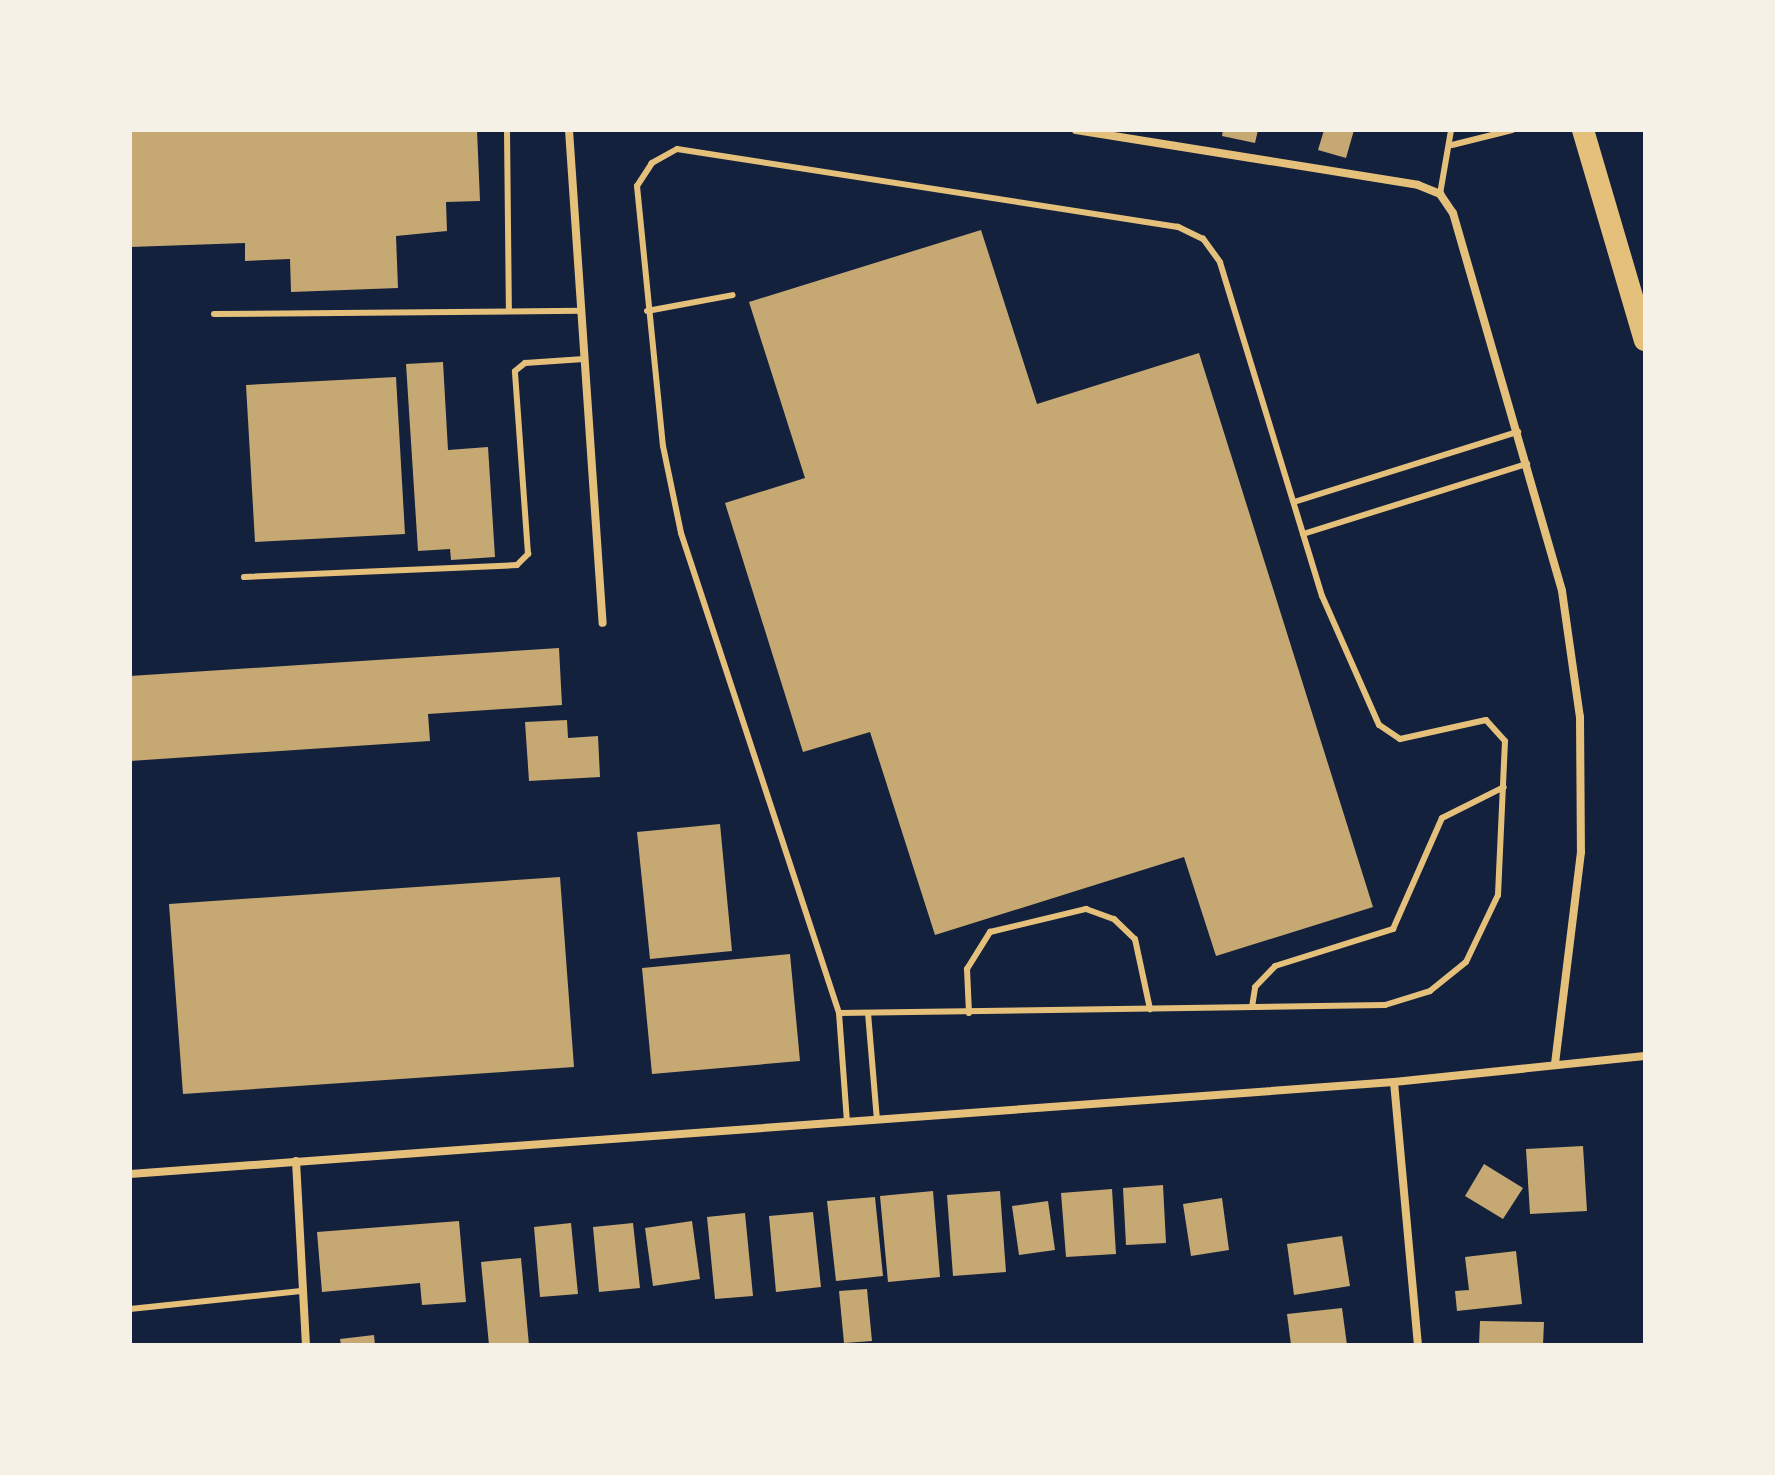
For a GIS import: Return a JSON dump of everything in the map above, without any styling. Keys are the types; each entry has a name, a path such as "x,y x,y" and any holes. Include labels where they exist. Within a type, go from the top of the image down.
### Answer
{"highway":[{"path":"1583,130 1645,340"}],"street":[{"path":"569,130 603,623"},
{"path":"1076,130 1440,194 1453,213 1562,591 1580,717 1581,852 1555,1064"},
{"path":"130,1174 1394,1082 1645,1056"},
{"path":"1394,1082 1418,1345"},
{"path":"296,1161 306,1345"}],"lane":[{"path":"507,130 509,311"},
{"path":"1440,194 1452,145 1451,130"},
{"path":"1452,145 1512,130"},
{"path":"839,1013 1385,1005 1449,978 1486,931 1498,895 1505,741 1492,723 1407,739 1383,731 1322,596 1220,262 1203,239 1178,227 677,149 652,163 637,186 647,311 681,533 839,1013 847,1122"},
{"path":"647,311 733,295"},
{"path":"214,314 581,311"},
{"path":"244,577 517,565 528,554 515,371 525,363 584,359"},
{"path":"1294,502 1518,432"},
{"path":"1303,534 1527,464"},
{"path":"1252,1007 1255,987 1275,966 1393,929 1442,818 1504,787"},
{"path":"969,1013 967,969 990,932 1086,909 1114,919 1135,939 1150,1009"},
{"path":"868,1013 877,1120"},
{"path":"130,1309 301,1291"}],"building":[{"path":"130,130 477,130 480,201 446,202 447,231 396,236 398,288 291,292 290,259 245,261 245,243 130,247"},
{"path":"1223,130 1258,130 1255,143 1222,136"},
{"path":"1324,130 1354,130 1346,158 1318,150"},
{"path":"981,230 1037,404 1199,353 1373,907 1216,956 1184,857 935,935 870,732 803,752 725,503 805,478 749,302"},
{"path":"443,362 448,450 488,447 495,557 451,560 450,549 418,551 406,364"},
{"path":"396,377 405,534 255,542 246,385"},
{"path":"559,648 562,705 428,714 430,741 130,761 130,676"},
{"path":"567,720 568,738 598,736 600,777 529,781 525,722"},
{"path":"720,824 732,951 650,959 637,832"},
{"path":"560,877 574,1067 183,1094 169,904"},
{"path":"790,954 800,1061 652,1074 642,968"},
{"path":"1583,1146 1587,1211 1530,1214 1526,1149"},
{"path":"1484,1164 1523,1188 1503,1219 1465,1196"},
{"path":"1163,1185 1166,1243 1126,1245 1123,1188"},
{"path":"1112,1189 1116,1254 1066,1257 1061,1193"},
{"path":"933,1191 940,1277 888,1282 880,1196"},
{"path":"1000,1191 1006,1272 953,1276 947,1195"},
{"path":"875,1197 883,1276 836,1281 827,1201"},
{"path":"1222,1198 1229,1250 1191,1256 1183,1204"},
{"path":"1048,1201 1055,1250 1019,1255 1012,1206"},
{"path":"813,1212 821,1287 776,1292 769,1216"},
{"path":"745,1213 753,1296 715,1299 707,1217"},
{"path":"459,1221 466,1302 422,1305 420,1283 322,1292 317,1232"},
{"path":"692,1221 700,1279 653,1286 645,1228"},
{"path":"571,1223 578,1294 540,1297 534,1227"},
{"path":"633,1223 640,1288 599,1292 593,1227"},
{"path":"1342,1236 1350,1286 1294,1295 1287,1244"},
{"path":"1516,1251 1522,1304 1457,1311 1455,1291 1469,1290 1465,1257"},
{"path":"521,1258 529,1345 489,1345 481,1262"},
{"path":"867,1289 872,1341 844,1343 839,1291"},
{"path":"1342,1308 1347,1345 1291,1345 1287,1314"},
{"path":"1480,1321 1544,1322 1543,1345 1479,1345"},
{"path":"374,1335 375,1345 341,1345 340,1339"}]}
